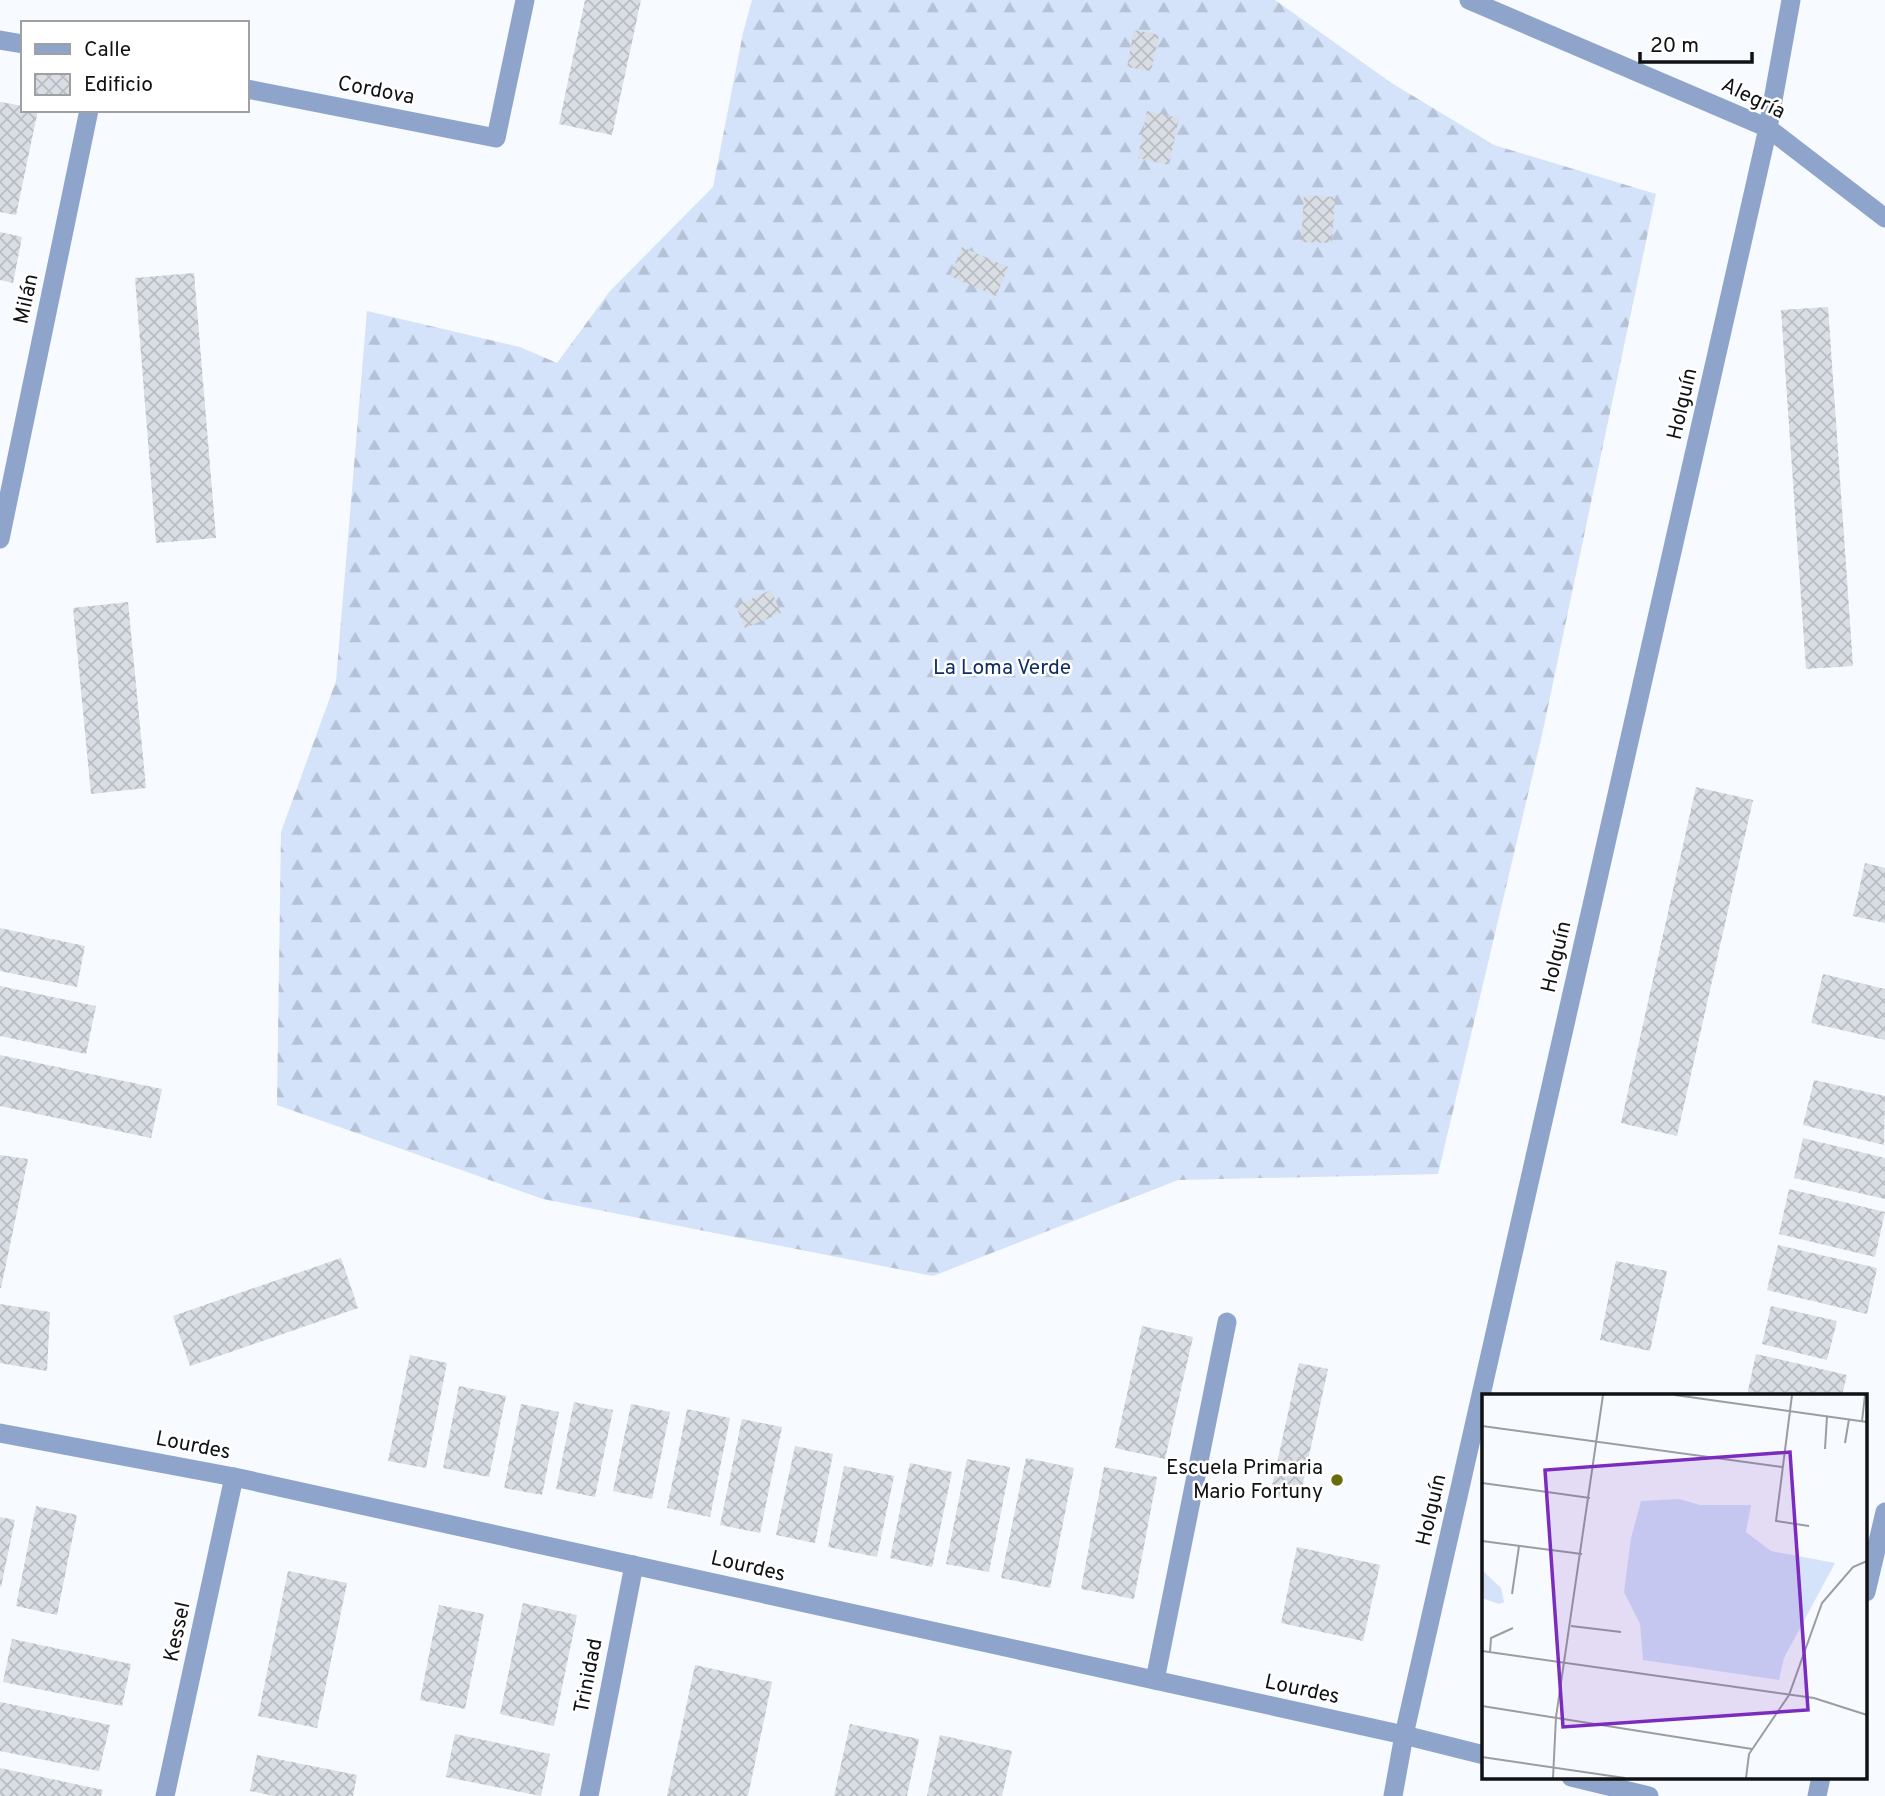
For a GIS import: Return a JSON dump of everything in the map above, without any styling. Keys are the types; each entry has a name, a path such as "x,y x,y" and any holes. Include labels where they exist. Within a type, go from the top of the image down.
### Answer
{"street":[{"name":"Cordova","path":"248,89 496,138 524,0"},
{"name":"Alegría","path":"1469,0 1768,128 1885,218"},
{"name":"Holguín","path":"1393,1796 1404,1735 1768,128 1791,0"},
{"path":"0,40 21,44"},
{"name":"Milán","path":"0,538 89,112"},
{"path":"1155,1680 1227,1322"},
{"name":"Lourdes","path":"0,1433 234,1477 1404,1735 1482,1754"},
{"name":"Kessel","path":"165,1796 234,1477"},
{"path":"1868,1584 1885,1512"},
{"name":"Trinidad","path":"589,1796 634,1565"},
{"path":"1575,1778 1648,1796"},
{"path":"1816,1796 1821,1778"}],"green space":[{"name":"La Loma Verde","path":"752,0 1275,0 1390,82 1494,145 1656,194 1542,735 1438,1174 1178,1180 933,1276 543,1199 277,1105 281,832 336,681 367,311 520,347 557,363 610,291 713,187"}],"building":[{"path":"585,0 641,0 612,135 559,124"},
{"path":"1134,30 1159,35 1151,71 1127,67"},
{"path":"0,102 21,106 21,112 38,112 16,215 0,212"},
{"path":"1147,111 1179,118 1169,165 1138,158"},
{"path":"1304,195 1335,197 1332,243 1301,242"},
{"path":"0,232 22,237 13,283 0,280"},
{"path":"962,247 1008,267 996,296 950,276"},
{"path":"194,273 216,538 156,543 135,278"},
{"path":"1828,307 1853,666 1806,669 1781,310"},
{"path":"771,590 781,613 745,628 736,606"},
{"path":"128,602 146,788 91,794 73,608"},
{"path":"1696,787 1753,800 1677,1136 1621,1123"},
{"path":"1865,863 1885,868 1885,923 1853,916"},
{"path":"0,928 85,946 77,987 0,971"},
{"path":"1823,974 1885,989 1885,1040 1811,1023"},
{"path":"0,986 96,1006 86,1054 0,1036"},
{"path":"0,1055 162,1089 151,1138 0,1106"},
{"path":"1814,1080 1885,1096 1884,1145 1803,1125"},
{"path":"1803,1138 1885,1158 1885,1199 1794,1178"},
{"path":"0,1155 28,1159 1,1288 0,1288"},
{"path":"1789,1189 1885,1212 1875,1257 1779,1234"},
{"path":"1778,1245 1877,1268 1867,1314 1767,1290"},
{"path":"341,1258 358,1308 190,1366 173,1316"},
{"path":"1616,1261 1667,1271 1650,1351 1600,1340"},
{"path":"0,1304 50,1312 47,1371 0,1363"},
{"path":"1771,1306 1837,1321 1827,1360 1762,1344"},
{"path":"1142,1326 1193,1337 1165,1459 1115,1448"},
{"path":"1756,1354 1847,1375 1842,1394 1747,1394"},
{"path":"410,1355 447,1363 426,1468 388,1461"},
{"path":"1299,1363 1328,1369 1299,1501 1270,1495"},
{"path":"459,1386 506,1396 489,1477 443,1468"},
{"path":"574,1402 613,1410 595,1497 556,1489"},
{"path":"521,1404 559,1412 542,1495 504,1488"},
{"path":"631,1404 670,1412 652,1499 613,1491"},
{"path":"687,1409 730,1418 710,1517 667,1508"},
{"path":"742,1419 782,1427 760,1533 720,1525"},
{"path":"795,1446 833,1454 815,1543 776,1535"},
{"path":"1026,1458 1074,1468 1050,1588 1001,1578"},
{"path":"967,1459 1010,1467 989,1572 946,1564"},
{"path":"910,1463 952,1472 932,1567 890,1558"},
{"path":"844,1466 894,1476 877,1557 828,1547"},
{"path":"1104,1467 1157,1477 1134,1599 1081,1589"},
{"path":"36,1506 77,1515 57,1615 16,1606"},
{"path":"0,1517 15,1520 1,1587 0,1586"},
{"path":"1297,1547 1380,1565 1363,1641 1281,1623"},
{"path":"288,1571 347,1583 317,1728 258,1716"},
{"path":"523,1603 577,1615 554,1726 500,1714"},
{"path":"439,1605 484,1614 465,1709 420,1700"},
{"path":"12,1639 131,1664 122,1706 3,1682"},
{"path":"695,1665 772,1682 748,1796 667,1796"},
{"path":"0,1702 110,1725 99,1771 0,1751"},
{"path":"850,1724 919,1739 907,1796 834,1796"},
{"path":"455,1734 550,1754 541,1796 446,1777"},
{"path":"940,1735 1012,1751 1002,1796 927,1796"},
{"path":"257,1755 357,1775 353,1796 274,1796 250,1791"},
{"path":"0,1768 103,1790 101,1796 0,1796"}],"place":[{"name":"Escuela Primaria Mario Fortuny","path":"1337,1480"}]}
